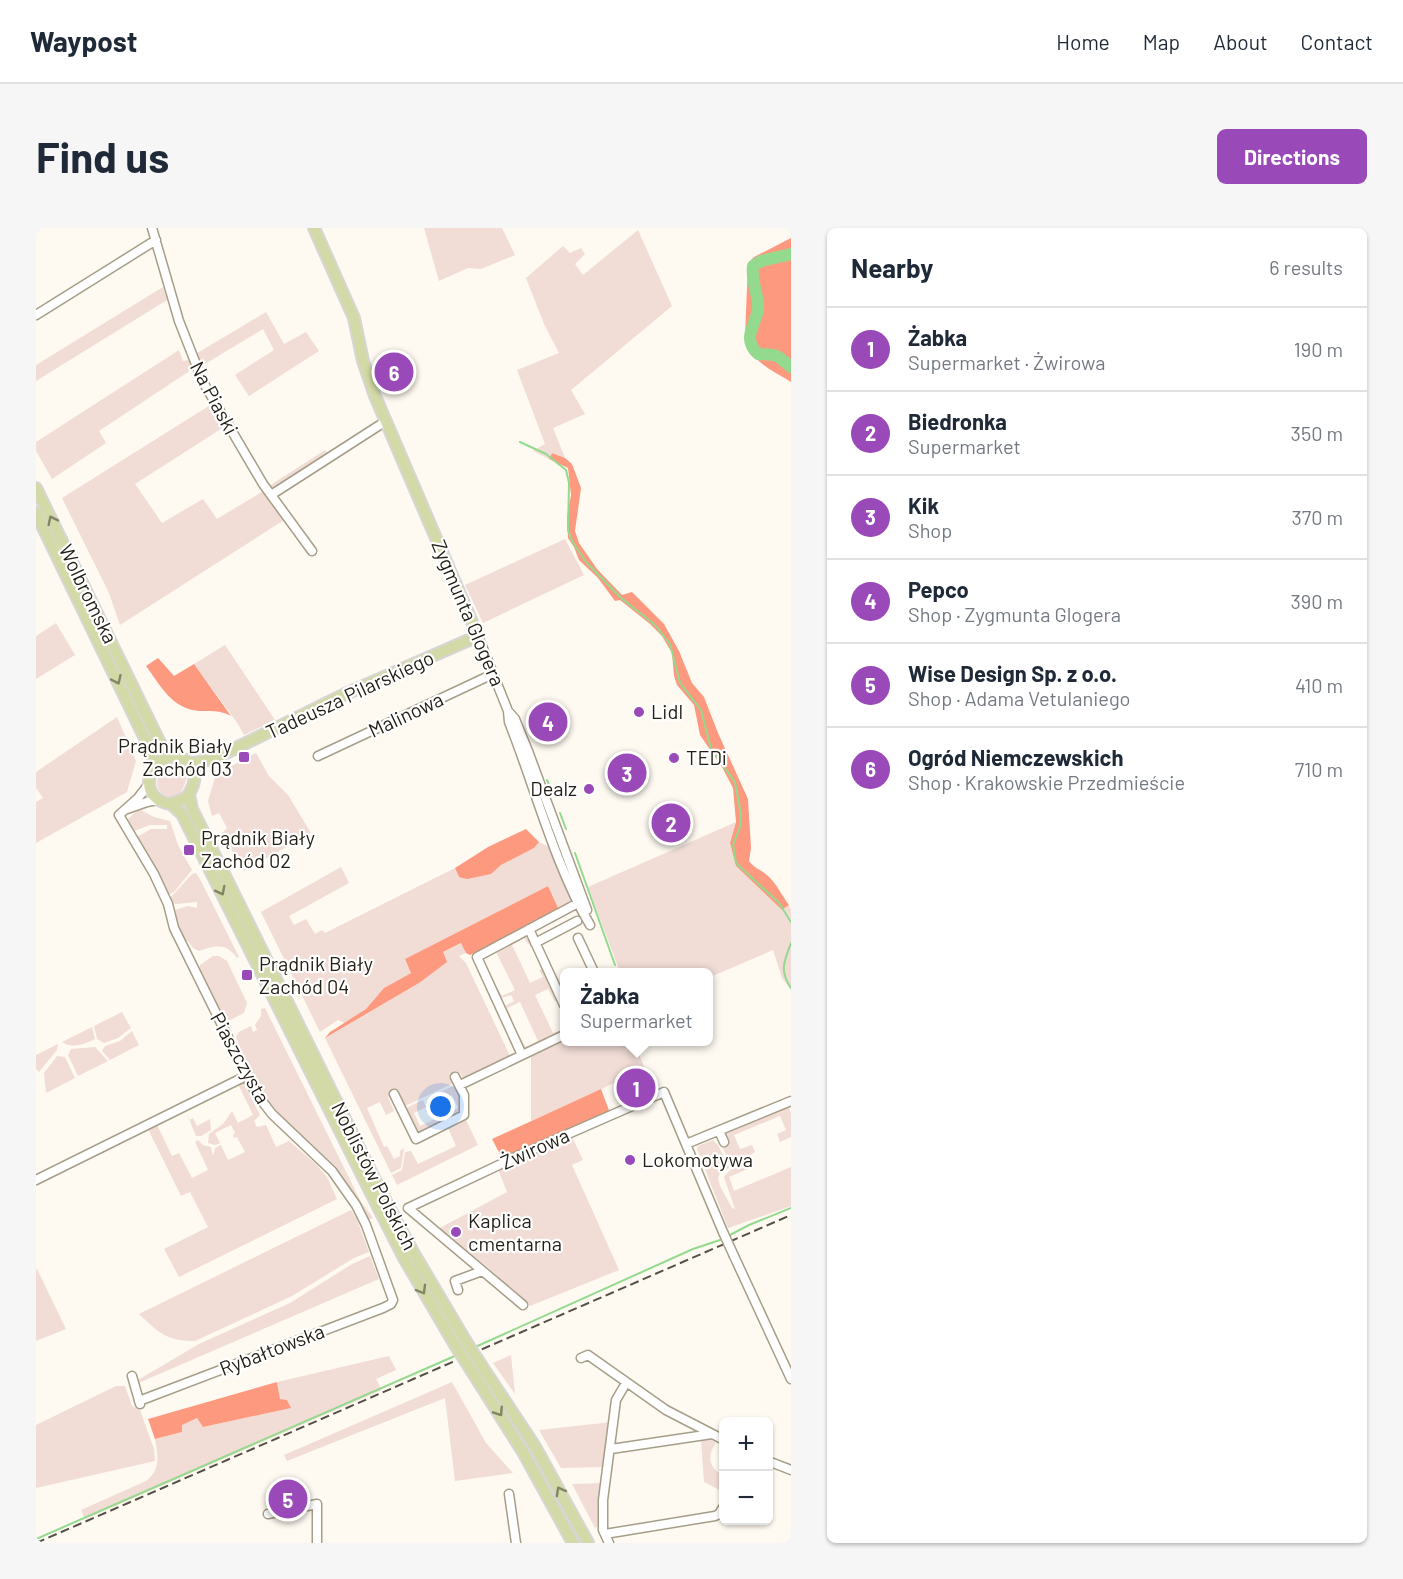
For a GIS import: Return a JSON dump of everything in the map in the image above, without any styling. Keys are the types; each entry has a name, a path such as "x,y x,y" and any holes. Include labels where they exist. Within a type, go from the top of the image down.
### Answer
{"main road":[{"name":"Zygmunta Glogera","path":"314,228 354,318 368,378 478,636"},
{"name":"Wolbromska","path":"36,488 135,705"},
{"name":"Wolbromska","path":"36,513 135,705"},
{"name":"Tadeusza Pilarskiego","path":"190,763 222,755 343,695 478,636"},
{"path":"135,705 171,757"},
{"path":"135,705 155,766"},
{"name":"Tadeusza Pilarskiego","path":"195,777 222,755"},
{"path":"171,757 179,757 190,763 195,777 189,795 183,801 171,804 158,800 151,793 149,784 155,766 159,762 171,757"},
{"name":"Noblistów Polskich","path":"189,795 192,809 382,1194 460,1343"},
{"name":"Noblistów Polskich","path":"171,804 182,814 195,838 404,1258 478,1371 573,1543"},
{"name":"Noblistów Polskich","path":"478,1371 534,1445 588,1543"}],"street":[{"name":"Na Piaski","path":"152,228 179,321 203,382 271,495 312,551"},
{"path":"36,315 156,240"},
{"path":"271,495 386,421"},
{"name":"Zygmunta Glogera","path":"478,636 578,903 590,925 587,910 528,751 515,719 508,711"},
{"name":"Malinowa","path":"318,756 493,674"},
{"path":"127,809 149,784"},
{"path":"127,809 158,800"},
{"name":"Piaszczysta","path":"127,809 119,814 154,874 168,904 174,928 246,1076 272,1114 325,1164 352,1199 366,1225 391,1291"},
{"path":"522,1055 476,958 578,903"},
{"path":"535,943 577,921"},
{"path":"529,929 560,996"},
{"path":"578,938 592,968"},
{"path":"394,1094 416,1139 463,1117 464,1096 458,1081 560,1037"},
{"path":"36,1180 246,1076"},
{"name":"Żwirowa","path":"482,1270 408,1208 520,1155 664,1092 686,1144"},
{"path":"791,1101 686,1144 723,1232 791,1379"},
{"path":"719,1131 724,1142"},
{"path":"458,1290 455,1281 482,1270 523,1305"},
{"name":"Rybałtowska","path":"132,1376 140,1402 388,1306 392,1301 391,1291"},
{"path":"581,1358 588,1355 666,1410 719,1438"},
{"path":"609,1543 604,1534 603,1500 616,1400 626,1383"},
{"path":"611,1449 712,1434"},
{"path":"773,1463 791,1470"},
{"path":"509,1494 516,1543"},
{"path":"268,1514 317,1504 317,1543"},
{"path":"604,1534 719,1514"}],"shaded area":[{"path":"424,228 502,228 515,255 481,269 468,268 439,281"},
{"path":"638,230 672,306 571,390 585,414 553,428 565,458 552,453 549,459 533,451 545,444 517,370 559,353 544,324 526,278 563,246 570,253 581,248 585,254 575,264 583,275"},
{"path":"791,238 791,382 756,359 745,337 748,263 754,257"},
{"path":"163,287 167,300 36,381 36,365"},
{"path":"266,312 284,344 306,332 319,351 249,396 235,375 274,350 263,329 200,367 194,355"},
{"path":"179,350 183,361 189,360 194,368 99,431 106,443 52,479 36,451 36,442"},
{"path":"212,404 224,427 135,484 162,523 203,499 217,519 265,490 284,520 120,625 109,593 62,498"},
{"path":"325,450 328,454 273,487 269,486"},
{"path":"552,453 565,458 572,464 581,488 575,531 579,543 597,569 622,595 632,592 664,624 679,651 692,683 704,697 748,799 751,848 749,861 777,886 789,905 782,910 736,866 730,843 736,822 733,788 700,735 694,705 677,685 672,653 662,636 650,624 620,600 615,601 598,578 579,560 568,538 567,517 571,495 568,468 549,459"},
{"path":"565,539 584,575 483,623 465,585"},
{"path":"56,623 75,655 36,679 36,636"},
{"path":"225,645 275,720 244,735 194,664"},
{"path":"158,658 174,676 194,664 231,716 219,712 190,709 174,701 146,666"},
{"path":"117,717 136,761 127,792 36,843 36,802 43,798 36,788 36,772"},
{"path":"256,753 269,776 288,795 311,833 244,871 223,836 222,833 227,828 219,813 212,816 208,801 216,774"},
{"path":"167,763 180,766 186,774 180,796 172,798 162,794 159,790 158,780 163,765"},
{"path":"139,809 154,817 170,821 178,845 192,870 174,892 168,895 137,837 151,829 167,829 167,825 150,825 134,831 128,819"},
{"path":"736,822 730,843 736,866 782,910 789,905 791,910 791,990 782,978 773,950 713,976 713,968 618,968 588,887"},
{"path":"526,829 539,842 534,848 501,865 491,874 467,879 459,877 455,868 488,847"},
{"path":"539,842 549,847 573,903 559,910 548,886 405,959 411,973 384,988 366,1009 345,1023 338,1020 320,1032 261,912 341,867 349,883 289,916 294,925 306,919 315,934 322,930 325,933 455,868 459,877 491,874 501,865 534,848"},
{"path":"196,873 239,957 237,958 224,947 199,951 193,948 188,941 185,942 177,923 175,910 188,906 197,908 197,902 176,904 172,903 170,898 192,874"},
{"path":"548,886 559,910 470,955 466,953 461,943 443,952 447,962 419,983 325,1038 330,1032 366,1009 384,988 411,973 405,959"},
{"path":"525,936 531,943 528,944 524,938 512,945 530,983 543,977 539,970 543,968 558,1000 555,1002 548,989 535,995 553,1033 560,1030 560,1034 525,1050 516,1036 519,1035 526,1047 538,1041 520,1002 507,1008 512,1019 509,1020 503,1007 514,1001 511,995 499,999 494,988 497,987 502,996 515,990 496,952 483,958 488,969 485,970 481,958"},
{"path":"462,943 466,953 459,956 466,963 510,1056 463,1078 460,1073 452,1076 454,1083 405,1106 398,1092 388,1097 394,1111 386,1115 380,1102 367,1108 384,1147 387,1146 394,1159 400,1156 400,1151 404,1148 401,1168 391,1173 325,1038 419,983 443,952"},
{"path":"213,956 219,956 227,961 247,1003 244,1013 230,1020 222,1018 200,972 200,965"},
{"path":"265,1008 361,1202 373,1218 367,1220 353,1194 336,1171 270,1104 248,1070 237,1048 240,1047 236,1037 239,1032 251,1026 253,1032 257,1030 255,1025 261,1016 261,1009"},
{"path":"122,1012 131,1028 118,1038 104,1043 97,1039 94,1026"},
{"path":"92,1027 95,1039 74,1045 62,1042"},
{"path":"132,1031 139,1045 110,1060 102,1051 105,1046 120,1041"},
{"path":"560,1042 560,1046 636,1046 645,1069 531,1121 531,1055"},
{"path":"58,1044 57,1050 39,1072 36,1069 36,1055"},
{"path":"95,1047 108,1061 78,1076 68,1055 71,1049"},
{"path":"57,1056 65,1057 75,1078 46,1093 44,1073"},
{"path":"243,1082 260,1115 254,1121 257,1127 266,1125 276,1147 289,1141 316,1164 327,1177 337,1199 179,1277 164,1249 208,1227 190,1192 181,1196 148,1129 158,1124 172,1156 179,1153 192,1178 208,1170 195,1142 198,1140 203,1145 211,1147 213,1156 215,1148 221,1145 228,1160 245,1152 237,1137 234,1138 235,1133 231,1125 215,1133 220,1143 215,1145 208,1143 209,1134 223,1124 232,1111 238,1123 253,1115 238,1084"},
{"path":"455,1085 460,1097 460,1113 418,1132 406,1108 423,1100 426,1107 414,1113 420,1126 458,1108 452,1095 441,1100 438,1093"},
{"path":"601,1089 610,1113 503,1160 492,1139"},
{"path":"788,1106 791,1113 791,1137 780,1142 777,1134 786,1130 780,1116 734,1135 740,1149 752,1145 755,1152 731,1167 721,1143 725,1134"},
{"path":"193,1118 197,1126 210,1119 211,1130 201,1136 196,1136 189,1120"},
{"path":"466,1120 478,1145 397,1185 392,1175 402,1170 405,1152 411,1151 418,1164 456,1146 448,1128"},
{"path":"572,1137 583,1160 572,1165 619,1270 530,1306 485,1265 438,1229 507,1192 498,1169"},
{"path":"713,1140 718,1145 729,1168 720,1173 718,1178 732,1208 735,1209 724,1177 747,1160 750,1168 729,1177 734,1191 791,1167 791,1206 728,1228 697,1149 698,1146"},
{"path":"351,1210 369,1252 354,1258 292,1296 195,1341 185,1341 164,1335 139,1314"},
{"path":"370,1256 379,1279 136,1384 138,1380 199,1344 290,1303 352,1264"},
{"path":"36,1269 66,1329 36,1341"},
{"path":"511,1355 515,1394 493,1363"},
{"path":"389,1356 396,1370 376,1379 382,1390 85,1519 81,1510 151,1477 157,1462 155,1439 182,1432 181,1425 197,1418 203,1427 290,1408 287,1400 280,1399 277,1382"},
{"path":"479,1370 539,1462 583,1543 477,1371"},
{"path":"277,1382 280,1399 287,1400 291,1408 203,1427 197,1418 182,1425 182,1432 155,1439 148,1419"},
{"path":"452,1382 486,1443 513,1473 455,1481 445,1398 287,1461 284,1455"},
{"path":"116,1386 125,1386 132,1406 140,1410 154,1449 155,1461 36,1488 36,1425"},
{"path":"612,1422 605,1467 561,1468 539,1430"},
{"path":"710,1439 716,1443 711,1451 710,1460 719,1473 719,1490 704,1482 701,1440"},
{"path":"603,1483 599,1526 595,1528 572,1484"}],"waterway":[{"path":"791,254 761,261 753,266 758,311 750,335 750,341 758,354 776,356 791,367"},
{"path":"520,442 546,454 566,470 569,483 568,530 572,541 586,562 620,597 655,625 670,644 680,683 701,710 711,749 735,782 741,815 740,827 733,845 736,863 779,903 791,922"},
{"path":"547,780 552,792"},
{"path":"560,813 566,829"},
{"path":"575,853 615,965"},
{"path":"791,943 784,966 785,976 791,988"},
{"path":"728,1236 791,1208"},
{"path":"473,1348 693,1249 723,1239"},
{"path":"36,1539 457,1355"}],"railway":[{"path":"36,1543 791,1215"}],"place":[{"name":"Ogród Niemczewskich","path":"394,372"},
{"name":"Lidl","path":"639,712"},
{"name":"Pepco","path":"548,722"},
{"name":"Prądnik Biały Zachód 03","path":"244,757"},
{"name":"TEDi","path":"674,758"},
{"name":"Kik","path":"627,773"},
{"name":"Dealz","path":"589,789"},
{"name":"Biedronka","path":"671,823"},
{"name":"Prądnik Biały Zachód 02","path":"189,850"},
{"name":"Prądnik Biały Zachód 04","path":"247,975"},
{"name":"Żabka","path":"636,1088"},
{"name":"Lokomotywa","path":"630,1160"},
{"name":"Kaplica cmentarna","path":"456,1232"},
{"name":"Wise Design Sp. z o.o.","path":"288,1499"}]}
